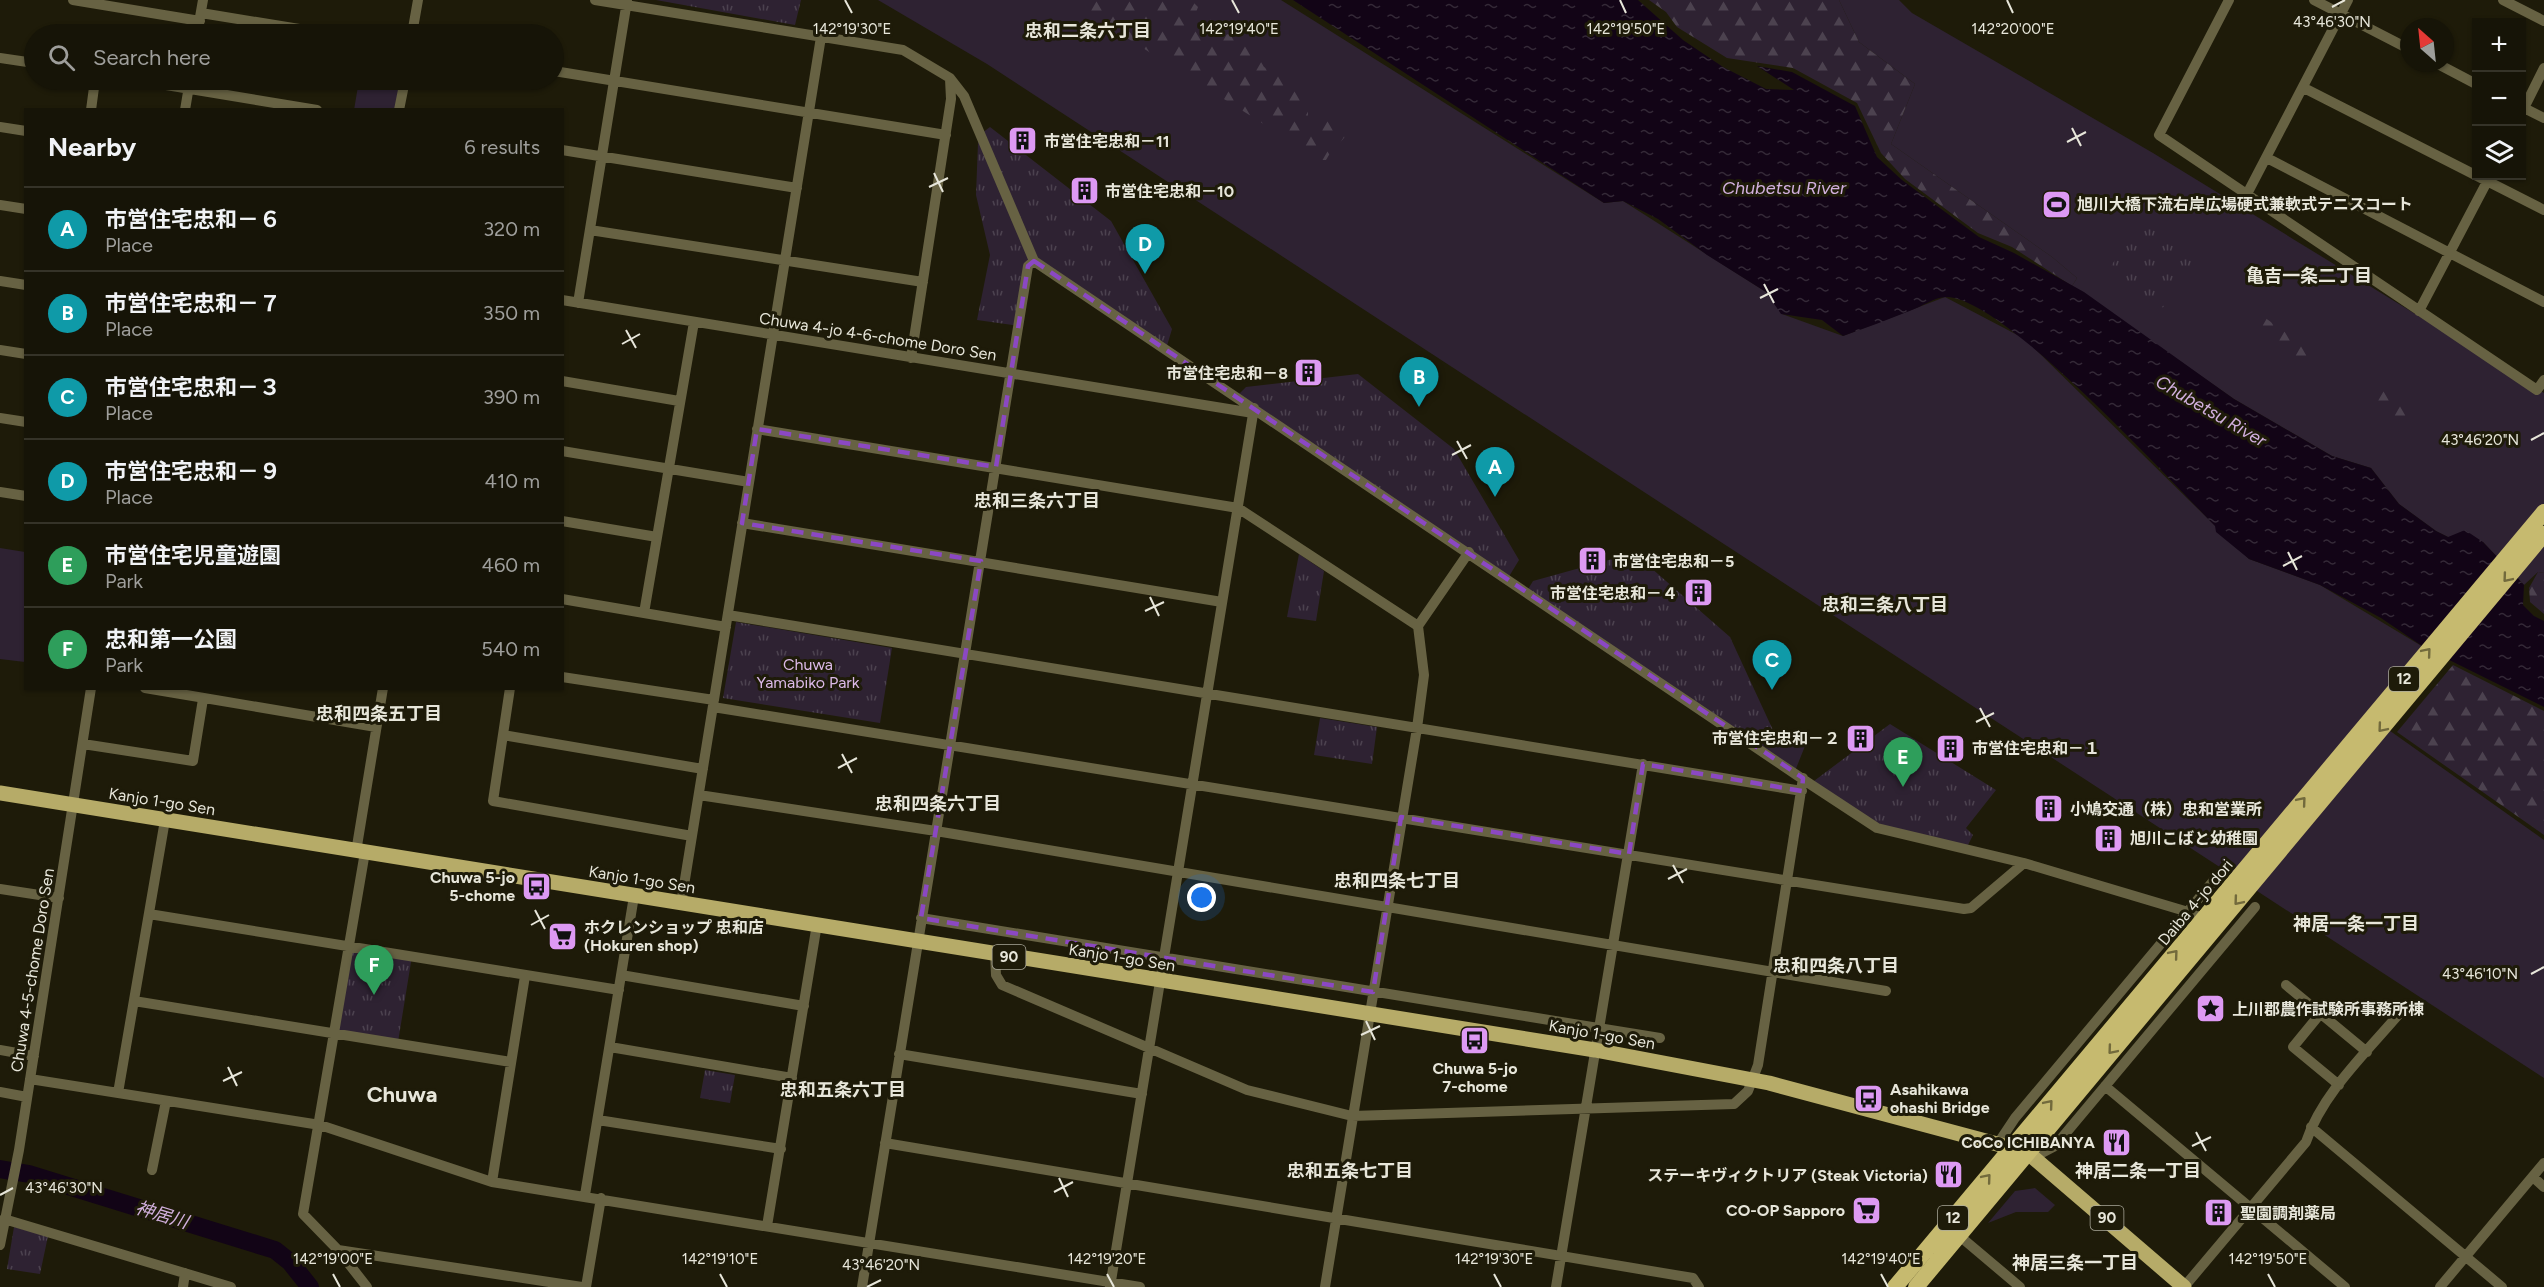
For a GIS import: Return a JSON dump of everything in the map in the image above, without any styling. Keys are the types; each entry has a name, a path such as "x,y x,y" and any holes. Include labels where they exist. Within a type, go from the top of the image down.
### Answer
{"highway":[{"name":"Daiba 4-jo dori","path":"2270,851 2544,512"},
{"name":"Daiba 4-jo dori","path":"1916,1287 1953,1230 2017,1151 2270,851 2544,534"},
{"name":"Daiba 4-jo dori","path":"1895,1287 1953,1230"}],"main road":[{"name":"Kanjo 1-go Sen","path":"0,793 1159,981 1371,1013 1595,1050 1753,1080 2017,1151 2184,1287"}],"street":[{"path":"73,0 254,24"},
{"path":"199,24 203,0"},
{"path":"414,24 418,0"},
{"path":"595,0 627,3 903,50 950,78 964,96 982,133 1034,261 1877,828 2024,863 2192,912"},
{"path":"2229,0 2159,135 2537,390 2544,380"},
{"path":"2314,0 2400,44"},
{"path":"2247,194 2348,0"},
{"path":"2503,0 2544,21"},
{"path":"578,303 627,3"},
{"path":"681,904 821,37"},
{"path":"0,58 24,62"},
{"path":"2526,102 2544,68"},
{"path":"2453,72 2472,82"},
{"path":"564,73 946,135"},
{"path":"911,358 946,135 951,99 950,78"},
{"path":"2304,88 2472,170"},
{"path":"91,108 94,90"},
{"path":"185,108 188,90"},
{"path":"219,90 307,108"},
{"path":"399,108 403,90"},
{"path":"2526,111 2544,118"},
{"path":"0,127 24,131"},
{"path":"564,150 797,188"},
{"path":"2267,158 2544,302"},
{"path":"2419,311 2487,180"},
{"path":"2492,180 2544,210"},
{"path":"0,205 24,209"},
{"path":"590,230 923,282"},
{"path":"1034,261 1028,266 1012,372 1254,411"},
{"path":"0,281 24,285"},
{"name":"Chuwa 4-jo 4-6-chome Doro Sen","path":"564,300 911,358 1012,372 917,940 862,1287"},
{"path":"644,613 694,322"},
{"path":"0,350 24,354"},
{"path":"564,381 679,401"},
{"path":"1111,1285 1126,1182 1254,411"},
{"path":"0,418 24,422"},
{"path":"758,429 1238,508 1418,626"},
{"path":"564,451 749,482"},
{"path":"0,492 24,496"},
{"path":"564,521 657,537"},
{"path":"742,524 981,561 1222,602"},
{"path":"1325,1287 1401,817 1418,728 1424,675 1418,626 1469,552"},
{"path":"564,599 726,627"},
{"path":"728,615 1802,791"},
{"path":"564,677 1192,784 1964,909 1971,908 2024,863"},
{"path":"74,805 92,690"},
{"path":"156,690 376,727"},
{"path":"367,1287 338,1250 303,1214 350,947 376,727 383,690"},
{"path":"510,690 493,801 692,836"},
{"path":"83,744 193,761 203,699"},
{"path":"503,735 703,769"},
{"path":"1556,1287 1643,765"},
{"path":"994,954 996,975 1002,985 1246,1090 1352,1116 1585,1111 1734,1104 1741,1100 1753,1080 1803,778"},
{"path":"699,795 936,831 1177,873 1773,970 1886,991"},
{"name":"Chuwa 4-5-chome Doro Sen","path":"0,1245 19,1150 74,805"},
{"path":"118,1093 165,820"},
{"path":"2215,879 2192,912 2015,1118 2017,1151 2055,1146 2225,939 2255,908"},
{"path":"0,889 59,898"},
{"path":"585,1195 634,896"},
{"path":"149,914 619,990"},
{"path":"921,918 1660,1038"},
{"path":"767,1226 817,924"},
{"path":"621,975 804,1006"},
{"path":"492,1182 525,976"},
{"path":"2286,986 2367,1052"},
{"path":"134,1001 511,1062"},
{"path":"2184,1287 2306,1142 2311,1127 2339,1085 2404,1008"},
{"path":"2320,1014 2293,1047 2339,1085"},
{"path":"610,1047 792,1078"},
{"path":"0,1050 34,1056"},
{"path":"899,1054 1142,1094"},
{"path":"30,1079 320,1125 492,1182 585,1195 1111,1285 1140,1287"},
{"path":"2105,1086 2345,1287"},
{"path":"0,1092 27,1097"},
{"path":"152,1170 166,1101"},
{"path":"598,1120 781,1149"},
{"path":"2311,1127 2502,1287"},
{"path":"885,1143 1693,1278 1699,1287"},
{"path":"2440,1287 2544,1163"},
{"path":"2533,1177 2544,1187"},
{"path":"338,1250 584,1287 601,1198"},
{"path":"4,1219 231,1287"},
{"path":"1953,1230 2020,1287"},
{"path":"183,1287 185,1273"}],"highlighted area":[{"path":"1034,261 1803,778 1802,791 1643,764 1629,854 1401,817 1373,992 921,918 981,561 742,523 757,429 996,467 1028,266"}],"green space":[{"path":"656,0 801,0 795,25"},
{"path":"878,0 1281,0 1604,203 1623,201 1766,292 1782,314 1843,336 1945,297 2025,339 2249,559 2320,585 2425,648 2235,877 987,64"},
{"path":"1085,0 1191,0 1198,7 1194,18 1209,17 1216,32 1231,35 1258,57 1264,67 1294,81 1298,95 1308,102 1308,122 1316,125 1329,115 1344,117 1351,127 1326,160 1321,160 1084,11"},
{"path":"1649,0 1839,0 1859,42 1915,84 1891,144 2052,257 2077,278 2072,286 2012,247 1978,233 1905,179 1881,153 1857,103 1793,68 1727,58 1677,27 1666,12"},
{"path":"1839,0 1899,0 1912,13 2153,153 2544,393 2544,505 2499,559 2483,542 2448,537 2399,504 2371,468 2332,456 2234,399 2072,286 2077,278 2052,257 1891,144 1915,84 1859,42"},
{"path":"357,90 403,90 399,108 354,108"},
{"path":"990,127 1111,221 1172,329 1166,349 1034,261 1019,326 977,320 990,255 976,195 978,143 982,133"},
{"path":"2142,222 2198,260 2161,310 2108,270"},
{"path":"2261,315 2318,355 2307,370 2249,329"},
{"path":"1358,374 1454,449 1519,560 1508,578 1236,397 1246,387"},
{"path":"2378,386 2413,410 2400,428 2366,404"},
{"path":"2544,540 2544,573 2538,572 2524,585 2515,575"},
{"path":"0,548 24,552 24,662 0,659"},
{"path":"1634,553 1730,637 1778,741 1801,734 1805,746 1795,771 1527,591 1533,581"},
{"path":"1299,554 1324,571 1316,621 1287,617"},
{"path":"2538,572 2544,573 2544,614 2530,602 2529,588"},
{"name":"Chuwa Yamabiko Park","path":"736,622 892,648 880,723 723,698"},
{"path":"2453,665 2544,711 2544,835 2397,732"},
{"path":"1320,718 1377,727 1372,764 1314,755"},
{"path":"1890,724 1996,790 1966,828 1973,835 1966,849 1877,828 1810,784"},
{"path":"2386,728 2544,840 2544,1078 2254,889"},
{"path":"350,947 412,956 398,1042 336,1033"},
{"path":"705,1070 735,1075 730,1103 700,1098"},
{"path":"2035,1188 2055,1205 2048,1212 2016,1212 1988,1223 2015,1191"},
{"path":"14,1227 48,1236 40,1274 7,1269"}],"water":[{"name":"Chubetsu River","path":"1293,0 1638,0 1683,40 1723,67 1766,89 1794,90 1757,66 1792,72 1855,106 1877,157 1902,180 1979,237 2014,253 2084,292 2234,399 2332,456 2371,468 2399,504 2436,531 2448,537 2465,530 2483,542 2524,585 2523,605 2534,616 2544,621 2544,707 2425,648 2381,618 2320,585 2249,559 2216,532 2215,526 2085,394 2005,326 1972,305 1942,297 1843,336 1822,320 1781,314 1766,292 1707,255 1658,219 1623,201 1604,203"}],"waterway":[{"name":"神居川","path":"0,1169 29,1174 275,1250 290,1262 310,1287"}],"place":[{"name":"市営住宅忠和－11","path":"1023,141"},
{"name":"市営住宅忠和－10","path":"1084,191"},
{"name":"旭川大橋下流右岸広場硬式兼軟式テニスコート","path":"2056,204"},
{"name":"市営住宅忠和－９","path":"1145,274"},
{"name":"市営住宅忠和－8","path":"1309,373"},
{"name":"市営住宅忠和－７","path":"1419,407"},
{"name":"市営住宅忠和－６","path":"1495,497"},
{"name":"市営住宅忠和－5","path":"1592,561"},
{"name":"市営住宅忠和－４","path":"1699,593"},
{"name":"市営住宅忠和－３","path":"1772,690"},
{"name":"市営住宅忠和－２","path":"1861,738"},
{"name":"市営住宅忠和－１","path":"1951,748"},
{"name":"市営住宅児童遊園","path":"1903,787"},
{"name":"小鳩交通（株）忠和営業所","path":"2049,809"},
{"name":"旭川こばと幼稚園","path":"2109,838"},
{"name":"Chuwa 5-jo 5-chome","path":"536,886"},
{"name":"ホクレンショップ 忠和店 (Hokuren shop)","path":"563,936"},
{"name":"忠和第一公園","path":"374,995"},
{"name":"上川郡農作試験所事務所棟","path":"2211,1009"},
{"name":"Chuwa 5-jo 7-chome","path":"1475,1040"},
{"name":"Asahikawa ohashi Bridge","path":"1869,1098"},
{"name":"CoCo ICHIBANYA","path":"2116,1142"},
{"name":"ステーキヴィクトリア (Steak Victoria)","path":"1949,1175"},
{"name":"CO-OP Sapporo","path":"1866,1210"},
{"name":"聖園調剤薬局","path":"2219,1213"}],"district":[{"name":"忠和二条六丁目","path":"1088,31"},
{"name":"亀吉一条二丁目","path":"2309,276"},
{"name":"忠和三条六丁目","path":"1037,501"},
{"name":"忠和三条八丁目","path":"1885,605"},
{"name":"忠和四条五丁目","path":"379,714"},
{"name":"忠和四条六丁目","path":"938,804"},
{"name":"忠和四条七丁目","path":"1397,881"},
{"name":"神居一条一丁目","path":"2356,924"},
{"name":"忠和四条八丁目","path":"1836,966"},
{"name":"忠和五条六丁目","path":"843,1090"},
{"name":"Chuwa","path":"402,1094"},
{"name":"忠和五条七丁目","path":"1350,1171"},
{"name":"神居二条一丁目","path":"2138,1171"},
{"name":"神居三条一丁目","path":"2075,1263"}]}
